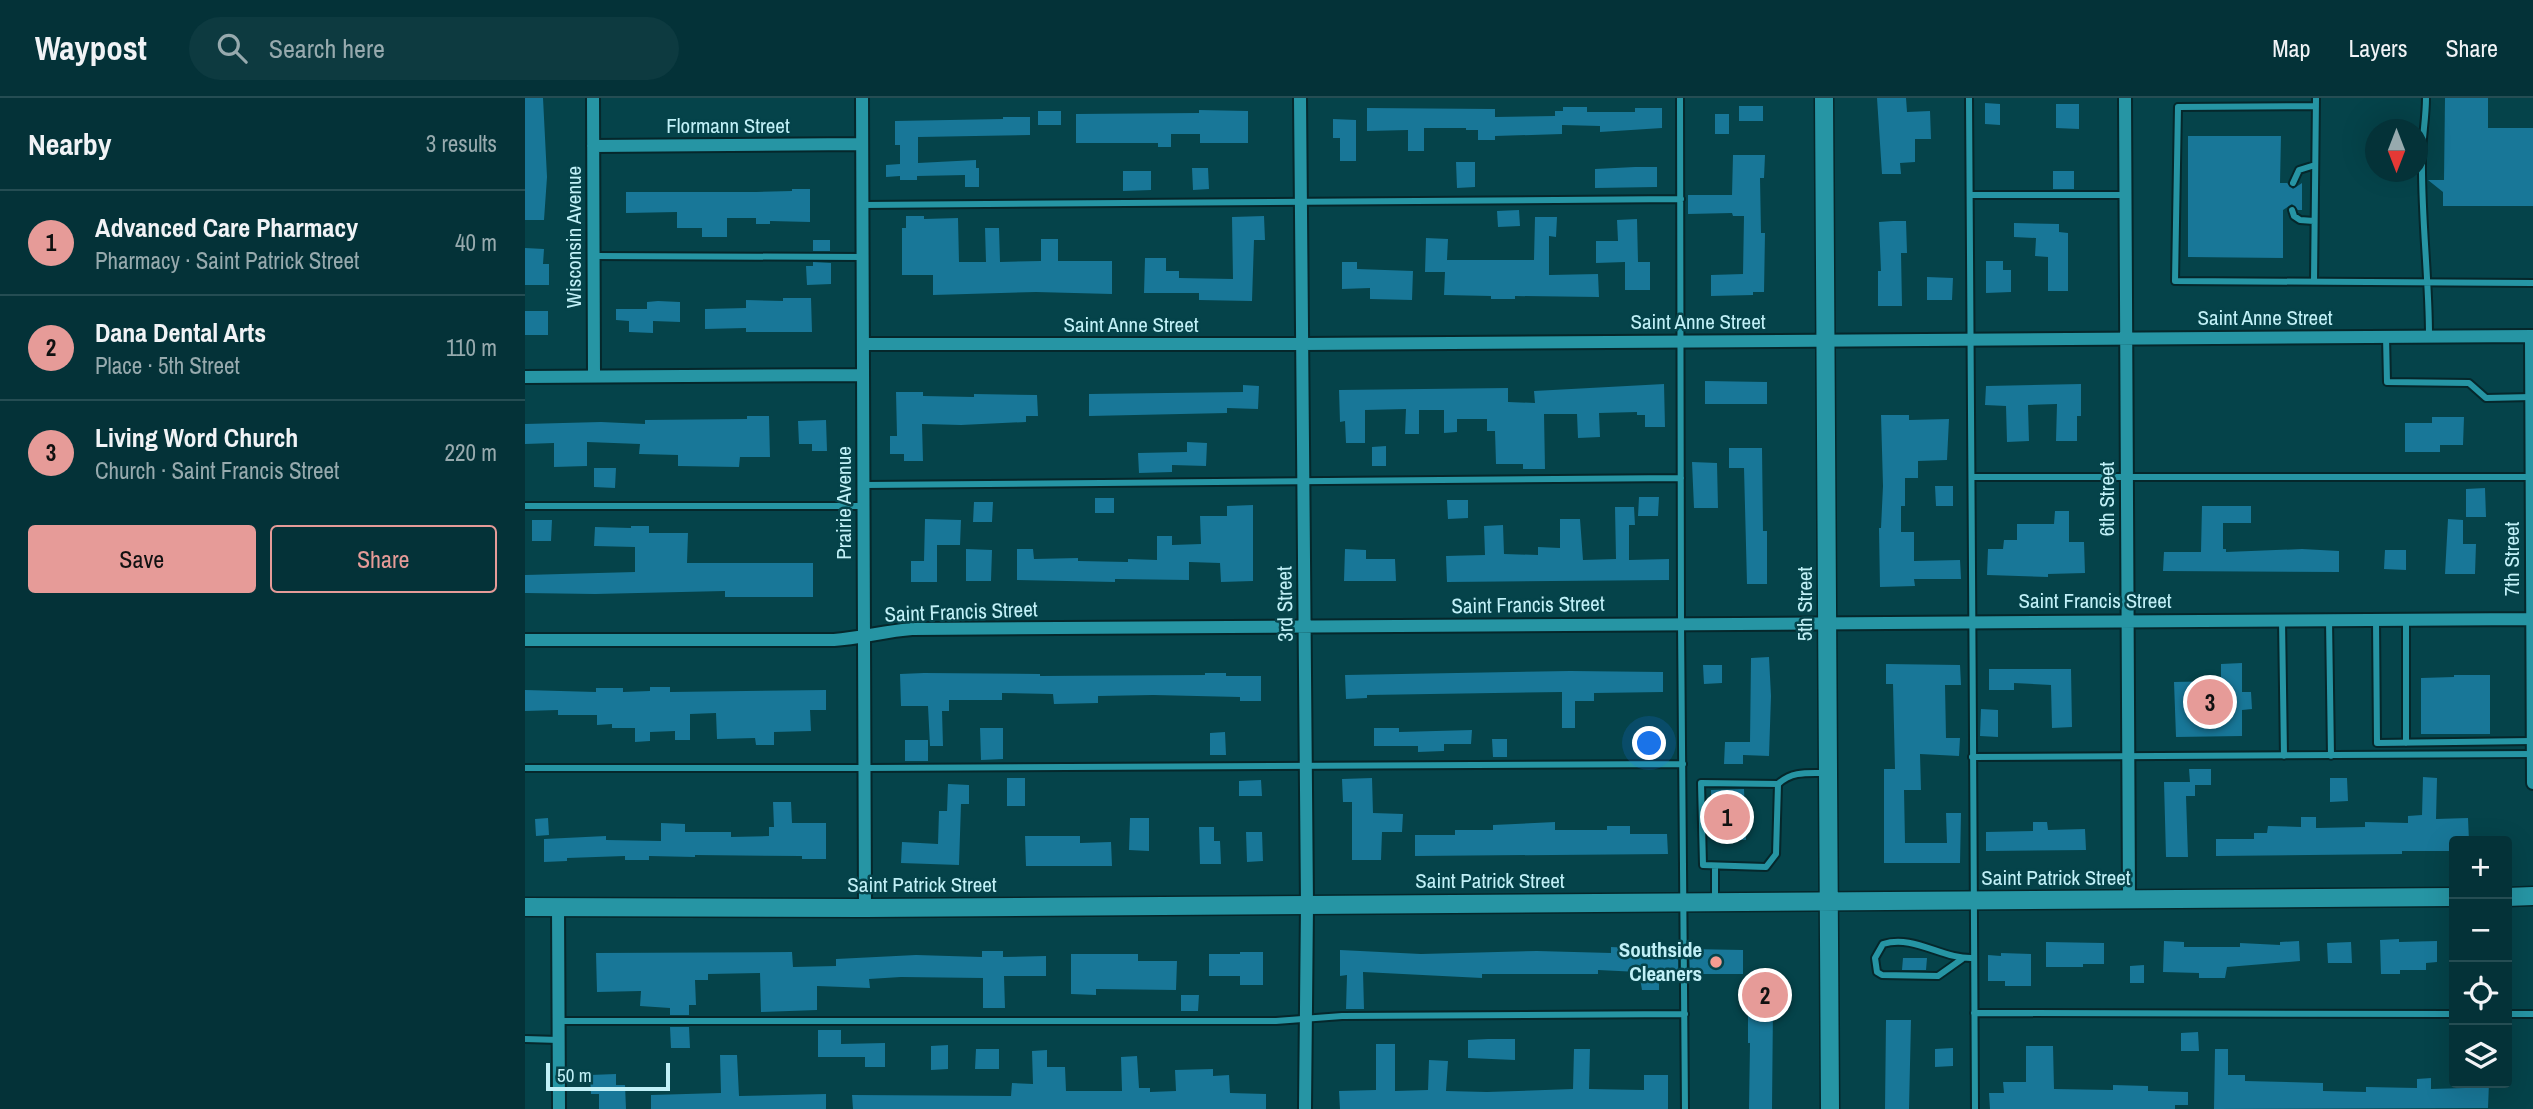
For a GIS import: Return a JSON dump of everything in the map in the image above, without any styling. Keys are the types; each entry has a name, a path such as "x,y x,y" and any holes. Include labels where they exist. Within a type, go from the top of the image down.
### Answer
{"main road":[{"name":"5th Street","path":"1824,98 1831,1109"},
{"path":"2512,897 2533,896"},
{"name":"Saint Patrick Street","path":"525,907 865,908 2449,897"}],"street":[{"name":"Wisconsin Avenue","path":"593,98 594,376"},
{"name":"Prairie Avenue","path":"862,98 865,908"},
{"name":"3rd Street","path":"1300,98 1307,905 1305,1109"},
{"name":"6th Street","path":"2125,98 2129,900"},
{"name":"Flormann Street","path":"593,146 862,144"},
{"name":"Saint Anne Street","path":"863,344 1302,344 2532,336"},
{"name":"7th Street","path":"2532,336 2533,783"},
{"path":"525,377 863,375"},
{"name":"Saint Francis Street","path":"525,640 834,640 864,638 885,631 912,629 1828,621 2532,619"},
{"path":"558,907 559,1109"}],"lane":[{"path":"1680,98 1685,1109"},
{"path":"1969,98 1975,1109"},
{"path":"2426,98 2422,155 2423,235 2429,283 2429,336"},
{"path":"2314,281 2316,102 2178,107 2175,281 2533,283"},
{"path":"2293,183 2299,170 2315,165"},
{"path":"1970,195 2125,195"},
{"path":"862,205 1681,199"},
{"path":"2293,210 2294,216 2300,220 2314,221"},
{"path":"594,256 863,257"},
{"path":"2386,336 2388,382 2469,383 2486,398 2532,397"},
{"path":"1972,477 2532,477"},
{"path":"864,485 1681,478"},
{"path":"525,506 864,506"},
{"path":"2406,619 2406,743"},
{"path":"2282,620 2284,756"},
{"path":"2329,620 2331,756"},
{"path":"2377,620 2377,743 2532,742"},
{"path":"1972,757 2392,756 2532,742"},
{"path":"2391,743 2392,756"},
{"path":"525,768 1682,764"},
{"path":"1778,784 1700,783 1703,865 1766,867 1776,854 1778,784 1786,776 1796,773 1828,772"},
{"path":"1715,866 1715,902"},
{"path":"1962,959 1945,972 1931,977 1882,975 1877,972 1875,958 1883,944 1898,942 1927,947 1962,959 1974,958"},
{"path":"1974,1013 2449,1014"},
{"path":"559,1021 1276,1021 1306,1017 1685,1014"},
{"path":"2512,1014 2533,1014"},
{"path":"525,1040 559,1040"}],"building":[{"path":"525,98 543,98 547,177 544,220 525,220"},
{"path":"1877,98 1906,98 1907,112 1930,111 1931,139 1915,139 1915,162 1900,163 1901,174 1882,174"},
{"path":"2445,98 2488,98 2488,128 2533,128 2533,206 2443,206 2443,192 2428,180 2444,180"},
{"path":"1985,103 2000,104 2000,125 1985,124"},
{"path":"2056,104 2079,104 2079,129 2056,128"},
{"path":"1739,106 1763,106 1763,121 1739,121"},
{"path":"1563,107 1587,107 1587,112 1635,112 1635,108 1662,108 1662,128 1600,132 1600,126 1562,125 1562,134 1495,136 1495,140 1478,140 1478,130 1424,128 1424,151 1408,151 1408,130 1367,131 1367,108 1495,109 1495,117 1555,116 1555,111 1563,111"},
{"path":"1199,110 1248,111 1248,143 1200,143 1200,134 1171,134 1171,147 1158,147 1158,143 1076,143 1076,114 1199,113"},
{"path":"1038,111 1061,111 1061,125 1038,125"},
{"path":"1715,114 1729,114 1729,134 1715,134"},
{"path":"1030,117 1030,135 918,137 918,163 976,160 979,187 965,187 965,175 917,176 917,180 900,180 900,176 886,177 886,165 900,164 900,145 895,145 895,121"},
{"path":"1333,119 1356,120 1356,161 1340,161 1340,138 1333,138"},
{"path":"2188,136 2281,136 2280,183 2287,183 2293,189 2302,183 2302,210 2292,204 2283,210 2283,258 2188,257"},
{"path":"1733,155 1765,155 1764,178 1760,178 1761,233 1765,233 1764,292 1753,292 1753,295 1711,296 1711,275 1743,274 1744,216 1733,216 1732,213 1688,214 1688,195 1732,195"},
{"path":"1456,162 1475,162 1475,187 1457,188"},
{"path":"1657,167 1657,187 1595,188 1595,169"},
{"path":"1192,168 1208,168 1209,189 1193,190"},
{"path":"1123,171 1151,171 1151,190 1123,191"},
{"path":"2053,171 2074,171 2074,189 2053,189"},
{"path":"810,189 810,222 770,221 770,224 756,224 756,218 727,218 727,237 702,237 702,228 677,228 677,212 626,213 626,192 756,192"},
{"path":"1519,210 1520,226 1498,227 1497,211"},
{"path":"906,216 924,216 924,219 958,218 959,262 986,262 985,228 999,228 1000,262 1041,261 1041,239 1058,239 1058,261 1112,261 1112,294 1036,292 933,295 933,275 902,275 902,228 906,228"},
{"path":"1264,216 1265,240 1254,240 1252,301 1199,300 1199,293 1144,293 1145,258 1166,258 1166,271 1179,271 1179,278 1233,279 1232,217"},
{"path":"1535,217 1557,217 1556,237 1549,236 1549,275 1598,274 1599,297 1515,296 1515,299 1491,299 1491,296 1444,295 1445,272 1425,272 1426,238 1448,239 1447,260 1534,260"},
{"path":"1637,219 1638,262 1650,262 1650,290 1625,290 1625,262 1596,263 1596,241 1618,241 1617,220"},
{"path":"1906,221 1907,253 1901,253 1902,306 1878,306 1878,271 1881,271 1879,222"},
{"path":"2014,223 2059,224 2059,232 2068,233 2068,291 2048,291 2048,257 2035,256 2036,238 2014,237"},
{"path":"813,240 830,240 830,251 813,251"},
{"path":"525,248 544,249 543,264 549,264 549,285 525,285"},
{"path":"1986,261 2003,261 2003,270 2011,270 2011,292 1986,293"},
{"path":"813,262 831,263 831,284 807,285 806,266 813,266"},
{"path":"1342,262 1357,262 1357,269 1413,271 1412,300 1370,299 1370,288 1342,289"},
{"path":"1927,277 1953,278 1952,300 1927,300"},
{"path":"783,298 811,298 812,332 746,332 746,328 705,329 705,309 746,308 746,300 783,301"},
{"path":"647,302 680,302 680,322 653,321 653,333 629,332 629,321 616,320 616,309 647,309"},
{"path":"525,311 548,311 548,335 525,335"},
{"path":"1705,381 1767,382 1767,404 1705,404"},
{"path":"1664,384 1665,427 1645,427 1645,415 1637,415 1637,412 1599,413 1600,437 1578,438 1577,414 1544,414 1545,469 1523,469 1523,464 1496,464 1495,431 1487,431 1487,419 1457,419 1457,432 1444,433 1444,410 1419,410 1419,434 1405,434 1406,409 1365,410 1365,443 1346,443 1345,421 1340,422 1339,390 1508,388 1508,402 1535,403 1534,391"},
{"path":"2081,384 2081,416 2077,416 2077,441 2056,441 2057,404 2028,405 2029,441 2007,442 2006,406 1985,405 1986,386"},
{"path":"1243,385 1259,386 1258,409 1227,408 1227,413 1089,416 1089,394 1243,392"},
{"path":"896,392 923,392 923,396 1037,395 1038,416 1026,416 1026,422 922,424 923,461 904,461 904,454 890,454 890,436 897,436"},
{"path":"1881,415 1909,415 1909,420 1949,419 1947,460 1918,461 1918,478 1905,478 1901,532 1914,532 1914,561 1960,560 1961,579 1914,579 1915,586 1880,587 1879,528 1883,486"},
{"path":"747,416 769,416 770,457 740,457 739,467 678,466 678,455 639,454 640,444 587,442 587,466 554,467 554,443 525,444 525,424 645,424 645,420 747,419"},
{"path":"2432,417 2464,417 2463,445 2440,445 2440,452 2405,452 2405,423 2432,423"},
{"path":"826,420 827,451 812,451 812,444 799,444 798,421"},
{"path":"1187,442 1207,443 1206,466 1172,465 1172,472 1139,473 1138,453 1187,452"},
{"path":"1386,446 1386,466 1372,466 1372,447"},
{"path":"1729,448 1762,448 1767,584 1747,584 1744,468 1729,468"},
{"path":"1692,462 1717,463 1718,508 1694,508"},
{"path":"594,468 616,468 615,488 594,487"},
{"path":"1935,486 1953,486 1953,506 1936,506"},
{"path":"2485,488 2486,517 2466,517 2466,489"},
{"path":"1639,497 1659,497 1658,516 1638,516"},
{"path":"1095,498 1114,498 1114,513 1095,513"},
{"path":"1447,500 1468,500 1468,518 1448,519"},
{"path":"974,502 993,502 992,522 973,522"},
{"path":"1253,505 1253,581 1221,582 1220,563 1189,562 1189,580 1017,580 1017,549 1033,549 1034,559 1078,558 1078,561 1128,562 1128,559 1157,560 1157,536 1172,536 1172,545 1201,544 1200,516 1227,516 1227,506"},
{"path":"2202,506 2251,506 2251,523 2223,523 2223,549 2226,549 2226,552 2302,549 2339,551 2339,572 2163,571 2164,552 2201,552"},
{"path":"1615,507 1634,507 1635,525 1629,525 1629,560 1669,559 1669,580 1447,582 1446,556 1485,555 1484,526 1503,525 1504,554 1538,555 1538,547 1560,548 1560,519 1580,519 1583,560 1616,559"},
{"path":"2055,511 2069,511 2069,542 2084,542 2085,573 2048,574 2048,577 1987,575 1988,549 2003,549 2004,540 2017,540 2017,524 2054,524"},
{"path":"925,519 961,520 960,545 937,545 937,582 911,582 911,561 924,561"},
{"path":"2448,519 2463,520 2463,544 2476,544 2475,574 2445,574"},
{"path":"532,520 552,520 551,541 532,541"},
{"path":"649,526 649,533 688,533 687,563 813,563 813,597 725,597 725,591 525,593 525,575 635,572 635,547 594,546 595,527"},
{"path":"966,549 992,550 991,581 966,581"},
{"path":"1345,549 1366,550 1366,559 1395,559 1396,581 1344,581"},
{"path":"2385,550 2406,550 2406,570 2384,569"},
{"path":"1769,657 1769,756 1743,755 1743,764 1724,764 1725,742 1750,742 1751,658"},
{"path":"2242,663 2242,692 2251,692 2252,709 2242,710 2242,736 2176,737 2174,682 2221,681 2221,664"},
{"path":"1886,664 1960,665 1961,685 1945,685 1946,738 1960,738 1959,756 1920,754 1921,790 1904,790 1905,843 1947,843 1946,813 1961,813 1960,863 1884,863 1884,769 1895,769 1893,684 1886,684"},
{"path":"1703,665 1722,665 1722,683 1704,684"},
{"path":"1989,669 2071,669 2072,727 2052,728 2051,685 2014,683 2014,690 1989,690"},
{"path":"1663,672 1663,692 1594,693 1594,701 1575,701 1575,728 1562,728 1562,692 1367,695 1367,698 1346,699 1345,675"},
{"path":"1226,673 1226,676 1261,676 1261,701 1240,701 1240,697 1153,695 1098,696 1098,703 1054,704 1053,694 1002,693 1002,700 949,700 949,711 942,711 943,746 930,746 928,706 901,706 900,674 1040,676"},
{"path":"2490,675 2490,734 2421,734 2421,678"},
{"path":"650,687 670,687 670,692 826,690 826,710 810,710 811,731 774,732 774,745 756,745 755,738 717,739 716,713 690,714 690,740 675,740 675,731 650,732 650,741 635,742 635,728 612,728 612,724 597,725 597,715 558,715 558,710 525,711 525,690 596,692 596,688 623,688 623,692 650,691"},
{"path":"1981,709 1998,710 1998,737 1980,736"},
{"path":"980,728 1003,728 1003,759 981,760"},
{"path":"1374,728 1399,728 1399,732 1472,730 1471,744 1444,744 1444,751 1418,752 1418,746 1374,746"},
{"path":"1225,732 1226,755 1210,755 1210,733"},
{"path":"1492,739 1507,739 1507,757 1493,757"},
{"path":"905,740 928,740 928,761 905,761"},
{"path":"2189,769 2211,769 2211,785 2195,785 2195,796 2186,796 2188,857 2166,857 2164,782 2190,782"},
{"path":"2423,777 2437,778 2436,819 2468,818 2469,836 2449,836 2449,851 2216,856 2216,839 2254,839 2254,833 2267,833 2268,826 2301,827 2301,817 2316,817 2316,828 2365,827 2365,822 2408,823 2408,816 2422,815"},
{"path":"1007,778 1025,778 1025,806 1007,806"},
{"path":"1372,778 1373,813 1403,814 1402,832 1382,832 1381,860 1352,860 1352,802 1343,802 1342,779"},
{"path":"2330,778 2347,778 2348,801 2330,802"},
{"path":"1261,780 1262,796 1239,796 1239,781"},
{"path":"948,784 969,785 969,804 961,804 959,865 901,863 902,842 938,844 939,811 947,811"},
{"path":"1744,789 1746,840 1712,839 1711,790"},
{"path":"773,802 791,802 792,823 826,823 826,859 802,859 802,856 695,855 649,856 649,860 625,860 625,856 567,858 567,861 544,862 544,839 606,836 606,840 661,841 661,823 685,824 685,832 731,832 731,837 769,836 769,827 774,827"},
{"path":"548,818 549,835 536,836 535,819"},
{"path":"1130,818 1149,818 1149,851 1129,850"},
{"path":"1555,822 1555,830 1607,830 1607,826 1630,826 1630,834 1667,834 1668,854 1415,856 1415,835 1455,835 1455,830 1493,830 1493,825"},
{"path":"2033,822 2047,822 2048,830 2085,829 2086,850 1986,851 1986,832 2033,831"},
{"path":"1199,827 1214,827 1214,841 1220,841 1221,864 1200,864"},
{"path":"1246,832 1262,832 1263,861 1247,862"},
{"path":"1025,836 1080,836 1080,843 1111,842 1112,866 1026,866"},
{"path":"2399,939 2399,942 2437,941 2437,962 2426,963 2426,970 2400,970 2400,974 2381,974 2380,940"},
{"path":"2164,941 2184,942 2184,947 2240,947 2240,943 2280,945 2280,942 2299,941 2300,961 2227,967 2225,978 2199,978 2199,973 2163,972"},
{"path":"2046,942 2104,943 2104,964 2046,967"},
{"path":"2351,942 2352,963 2328,963 2327,943"},
{"path":"1611,947 1633,948 1633,952 1678,951 1678,970 1659,971 1659,990 1642,990 1639,972 1598,970 1598,974 1482,974 1482,978 1363,972 1364,1009 1346,1009 1347,975 1340,976 1340,950 1421,954 1537,951 1611,953"},
{"name":"Southside Cleaners","path":"1689,949 1743,950 1743,974 1690,974"},
{"path":"982,951 1003,951 1003,957 1046,956 1046,976 1004,976 1005,1008 983,1008 983,978 901,977 869,979 870,988 817,986 817,1010 761,1012 760,973 708,974 708,980 695,980 696,1005 689,1005 689,1015 670,1015 670,1008 640,1006 641,991 597,992 596,953 792,952 793,967 836,966 836,959 916,955 982,957"},
{"path":"1263,952 1263,985 1240,985 1240,976 1209,976 1209,954"},
{"path":"2001,953 2031,954 2031,986 2005,986 2005,981 1988,981 1988,955 2001,956"},
{"path":"1071,954 1138,954 1138,961 1177,961 1176,990 1096,989 1096,995 1071,994"},
{"path":"1903,958 1927,958 1926,970 1902,970"},
{"path":"2144,965 2144,983 2130,983 2130,966"},
{"path":"1748,979 1772,980 1772,985 1783,985 1783,1006 1773,1006 1772,1109 1749,1109"},
{"path":"1181,995 1199,995 1198,1011 1181,1011"},
{"path":"1886,1020 1911,1020 1909,1109 1885,1109"},
{"path":"670,1027 689,1027 690,1048 671,1048"},
{"path":"818,1030 841,1030 841,1044 885,1043 885,1067 865,1067 865,1057 818,1057"},
{"path":"2198,1032 2199,1051 2181,1051 2181,1033"},
{"path":"1515,1039 1515,1060 1468,1058 1468,1040"},
{"path":"1376,1044 1395,1044 1395,1091 1428,1090 1429,1060 1448,1061 1446,1091 1573,1089 1574,1049 1590,1049 1589,1089 1644,1090 1644,1075 1668,1075 1668,1109 1340,1109 1339,1091 1376,1090"},
{"path":"948,1045 948,1069 931,1070 931,1046"},
{"path":"2026,1046 2053,1046 2054,1089 2113,1090 2113,1085 2148,1086 2148,1091 2188,1092 2188,1105 2175,1105 2175,1109 1990,1109 1989,1093 2004,1093 2003,1082 2026,1082"},
{"path":"1953,1048 1953,1066 1935,1067 1935,1049"},
{"path":"976,1049 999,1049 999,1069 975,1069"},
{"path":"2215,1049 2228,1049 2228,1075 2245,1075 2245,1081 2323,1083 2323,1091 2366,1092 2366,1087 2417,1088 2417,1079 2431,1078 2431,1089 2489,1088 2488,1108 2214,1109"},
{"path":"1047,1050 1047,1067 1065,1067 1066,1091 1122,1091 1121,1057 1137,1056 1139,1088 1150,1088 1150,1092 1176,1091 1175,1070 1213,1069 1213,1076 1229,1075 1230,1093 1266,1094 1266,1109 853,1109 852,1095 1011,1096 1012,1083 1033,1084 1032,1051"},
{"path":"720,1055 737,1055 739,1096 826,1094 826,1109 651,1109 651,1095 721,1093"},
{"path":"616,1074 616,1085 625,1085 626,1109 599,1109 599,1094 591,1094 590,1075"}],"place":[{"name":"Living Word Church","path":"2210,702"},
{"name":"Advanced Care Pharmacy","path":"1727,817"},
{"name":"Southside Cleaners","path":"1716,962"},
{"name":"Dana Dental Arts","path":"1765,995"}]}
